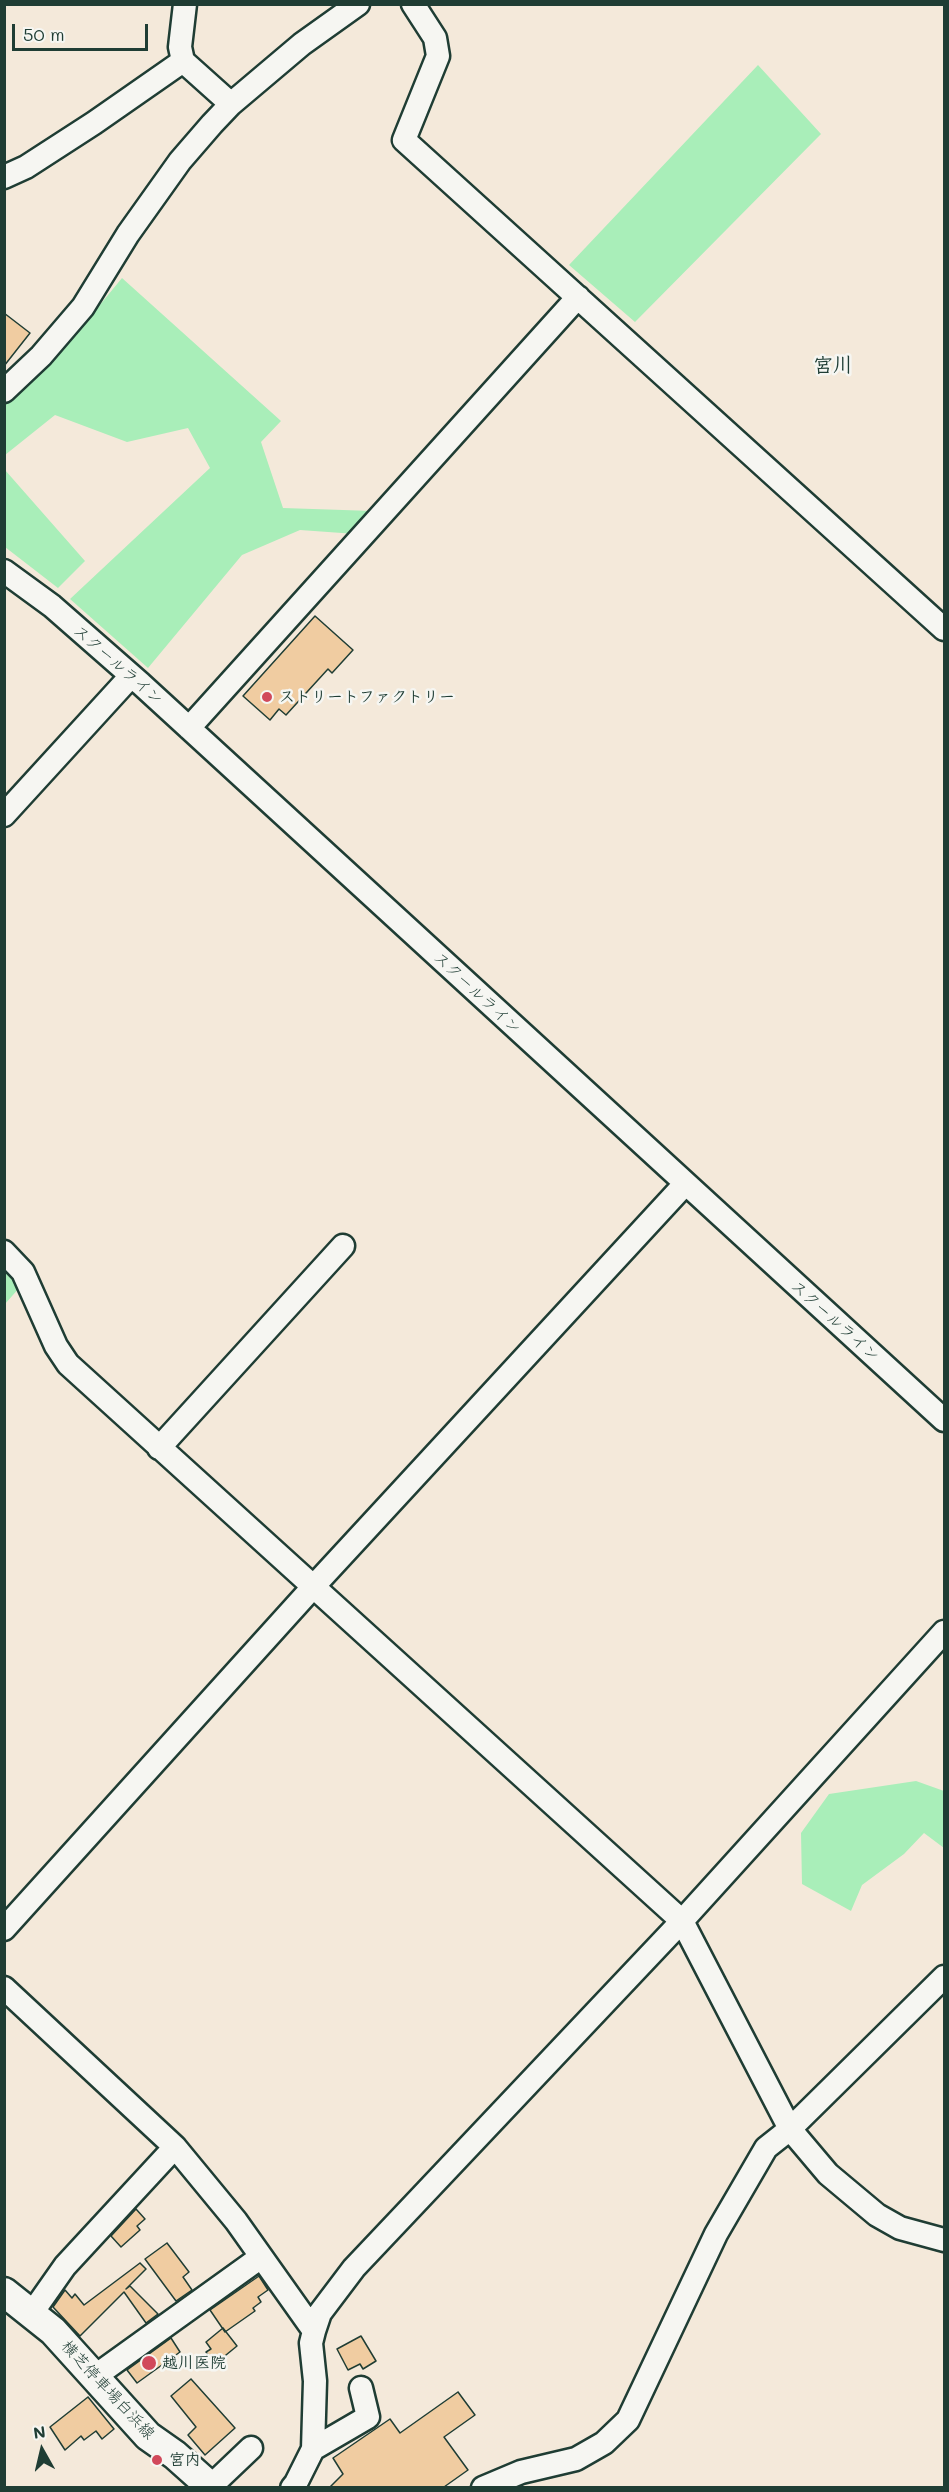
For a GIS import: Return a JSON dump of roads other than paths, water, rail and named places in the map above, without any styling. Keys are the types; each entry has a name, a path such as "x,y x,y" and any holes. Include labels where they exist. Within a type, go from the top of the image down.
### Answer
{"main road":[{"name":"横芝停車場白浜線","path":"4,2292 53,2331 148,2436 175,2455 210,2487"}],"street":[{"path":"185,4 180,47 183,61 231,104"},
{"path":"4,391 41,356 83,307 128,234 180,161 231,104 302,44 358,4"},
{"path":"413,4 435,38 438,56 404,140 945,629"},
{"path":"4,177 26,167 94,123 183,61"},
{"path":"189,728 579,297"},
{"name":"スクールライン","path":"4,571 52,606 189,728 945,1420"},
{"path":"7,806 131,676"},
{"path":"4,1929 313,1587 685,1184"},
{"path":"159,1448 343,1246"},
{"path":"4,1252 22,1272 56,1346 68,1364 682,1921 790,2129 828,2174 877,2215 900,2228 945,2240"},
{"path":"292,2487 313,2449 315,2381 311,2343 314,2331 320,2313 354,2268 682,1921 945,1632"},
{"path":"483,2487 521,2472 576,2458 604,2443 628,2420 716,2234 766,2148 790,2129 945,1977"},
{"path":"4,1988 176,2148 261,2257 314,2331"},
{"path":"32,2313 65,2266 176,2148"},
{"path":"94,2377 261,2257"},
{"path":"313,2449 368,2417 361,2388"},
{"path":"210,2487 251,2448"}],"place":[{"name":"ストリートファクトリー","path":"267,697"},
{"name":"越川医院","path":"149,2363"},
{"name":"宮内","path":"157,2460"}],"district":[{"name":"宮川","path":"833,366"}]}
